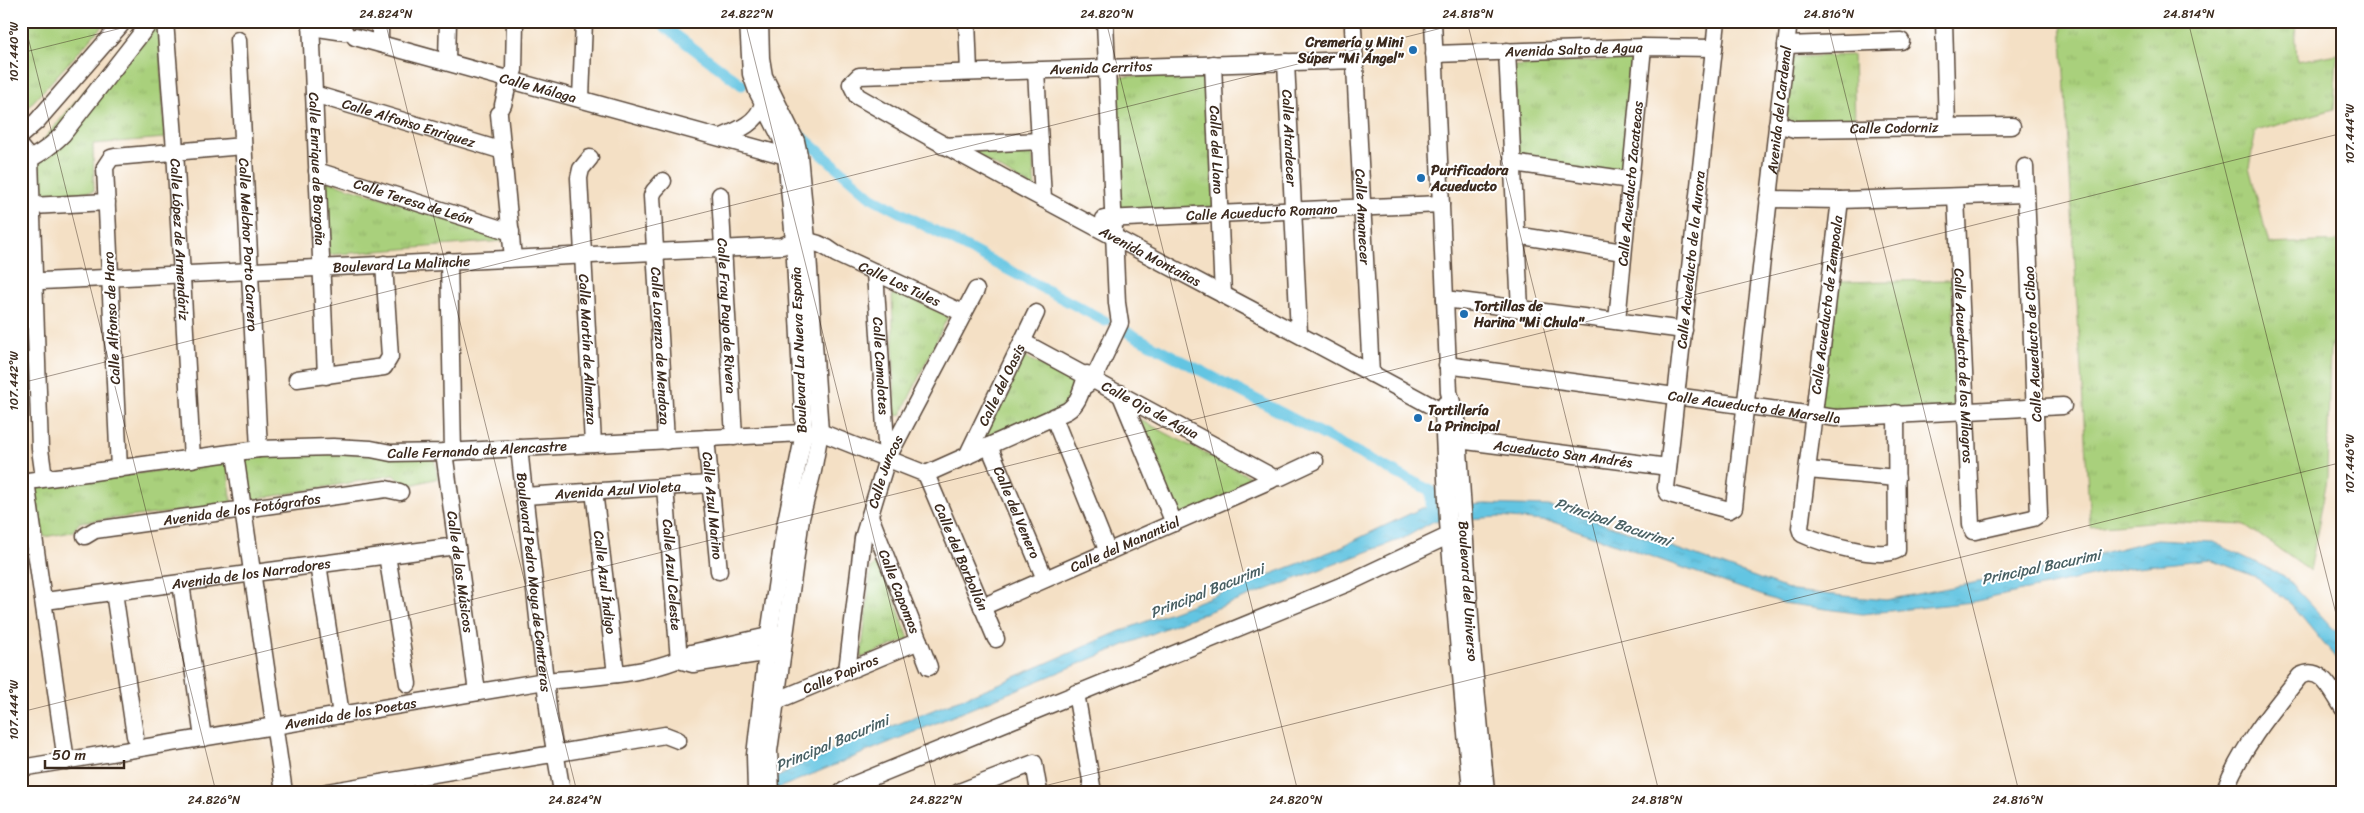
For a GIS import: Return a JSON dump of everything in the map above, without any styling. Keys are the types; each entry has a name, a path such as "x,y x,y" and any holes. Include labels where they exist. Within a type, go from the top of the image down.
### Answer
{"street":[{"path":"21,135 37,121 124,21"},
{"path":"44,478 40,449 28,282 32,206 24,156 53,145 64,134 151,21"},
{"name":"Calle López de Armendáriz","path":"165,21 175,150 192,458"},
{"path":"380,21 380,43"},
{"path":"447,61 448,21"},
{"path":"513,258 501,110 509,80 514,70 516,21"},
{"path":"582,98 584,21"},
{"name":"Boulevard La Nueva España","path":"748,21 751,74 796,141 799,155 797,247"},
{"name":"Boulevard La Nueva España","path":"760,21 761,58 769,103 786,156 797,247 812,433 813,471 801,518 777,634 769,701 755,755 762,770"},
{"path":"967,21 969,72"},
{"path":"926,474 1054,418 1073,406 1088,381 1117,304 1105,21"},
{"name":"Boulevard del Universo","path":"1433,21 1454,526 1471,792"},
{"name":"Calle Acueducto de la Aurora","path":"1673,495 1668,493 1666,488 1716,21"},
{"name":"Avenida del Cardenal","path":"1673,495 1725,509 1732,509 1734,506 1772,161 1784,126 1786,44 1789,21"},
{"path":"1944,21 1947,127"},
{"name":"Calle Málaga","path":"311,24 786,156"},
{"name":"Calle Enrique de Borgoña","path":"311,24 326,376"},
{"name":"Calle Amanecer","path":"1353,28 1371,374"},
{"name":"Calle Melchor Porto Carrero","path":"238,40 259,450"},
{"path":"1786,44 1901,41"},
{"name":"Avenida Salto de Agua","path":"1434,54 1643,47 1714,48"},
{"name":"Calle Acueducto Zacatecas","path":"1617,321 1643,47"},
{"path":"1507,51 1520,309"},
{"name":"Avenida Cerritos","path":"851,84 859,76 1355,60"},
{"name":"Calle Atardecer","path":"1286,62 1299,333"},
{"name":"Calle del Llano","path":"1213,64 1223,295"},
{"path":"1036,70 1043,199"},
{"name":"Avenida Montañas","path":"851,84 857,96 943,146 1223,295 1299,333 1450,416"},
{"name":"Calle Alfonso Enriquez","path":"314,94 503,150"},
{"path":"722,137 750,123 769,103"},
{"name":"Calle Codorniz","path":"1784,126 2012,126"},
{"path":"943,146 1040,141"},
{"path":"175,150 243,146"},
{"name":"Calle Alfonso de Haro","path":"119,469 105,167 111,158 115,157 175,150"},
{"name":"Calle Martín de Almanza","path":"590,158 580,169 579,178 593,444"},
{"path":"1513,163 1630,180"},
{"name":"Calle Acueducto de Cibao","path":"1976,531 2037,517 2039,510 2025,167"},
{"name":"Calle Teresa de León","path":"317,171 511,232"},
{"name":"Calle Lorenzo de Mendoza","path":"663,180 654,190 652,196 666,441"},
{"path":"1768,199 1840,200 2026,194"},
{"name":"Calle Fray Payo de Rivera","path":"720,196 734,437"},
{"name":"Calle Acueducto de los Milagros","path":"1956,197 1970,525 1973,531 1976,531"},
{"name":"Calle Acueducto de Zempoala","path":"1840,200 1800,528 1805,535 1850,550 1893,552 1898,548 1897,478"},
{"path":"32,206 107,202"},
{"name":"Calle Acueducto Romano","path":"1082,220 1441,204"},
{"path":"1516,235 1623,252"},
{"name":"Boulevard La Malinche","path":"28,282 583,254 797,247"},
{"name":"Calle Los Tules","path":"797,247 824,260 836,254 963,313"},
{"name":"Calle de los Músicos","path":"450,261 448,452 456,546 477,692"},
{"path":"297,379 378,368 386,365 390,357 384,264"},
{"name":"Calle Camalotes","path":"875,272 887,459"},
{"name":"Calle Juncos","path":"847,671 863,538 887,459 976,290"},
{"path":"1445,299 1684,330"},
{"name":"Calle del Oasis","path":"967,456 1036,313"},
{"name":"Calle Ojo de Agua","path":"1023,342 1088,381 1120,393 1270,480"},
{"name":"Calle Acueducto de Marsella","path":"1447,365 1836,418 1896,413 2063,406"},
{"path":"1120,393 1174,523"},
{"path":"1808,470 1897,478 1896,413"},
{"name":"Boulevard del Universo","path":"1450,416 1458,440 1453,484"},
{"path":"1054,418 1108,552"},
{"name":"Calle Fernando de Alencastre","path":"24,482 259,450 333,446 372,449 391,453 448,452 812,433 926,474"},
{"name":"Calle Azul Marino","path":"706,438 719,572"},
{"name":"Acueducto San Andrés","path":"1458,440 1668,467"},
{"name":"Calle del Venero","path":"989,446 1045,579"},
{"name":"Boulevard Pedro Moya de Contreras","path":"519,448 549,716 562,792"},
{"path":"234,454 284,792"},
{"name":"Calle del Manantial","path":"982,607 1315,461"},
{"name":"Calle del Borbollón","path":"926,474 996,639"},
{"path":"24,482 45,601 66,761"},
{"name":"Avenida Azul Violeta","path":"524,496 710,484"},
{"name":"Calle Azul Celeste","path":"665,487 679,660"},
{"name":"Avenida de los Fotógrafos","path":"85,536 94,530 242,509 386,490 400,492"},
{"name":"Calle Azul Índigo","path":"594,492 616,674"},
{"name":"Calle Capomos","path":"870,516 930,667"},
{"path":"842,792 853,785 1348,583 1454,526"},
{"name":"Boulevard del Universo","path":"1454,526 1472,647 1486,792"},
{"name":"Avenida de los Narradores","path":"45,601 456,546"},
{"path":"387,555 408,684"},
{"path":"318,564 342,715"},
{"path":"181,583 203,738"},
{"path":"114,592 135,736"},
{"name":"Avenida de los Poetas","path":"21,768 545,681 616,674 679,660 691,653 777,634"},
{"name":"Calle Papiros","path":"769,701 919,642"},
{"name":"Avenida de los Poetas","path":"679,660 693,664 775,651"},
{"path":"2224,792 2243,752 2300,676 2308,672 2316,673 2323,678 2343,708"},
{"path":"1076,693 1093,792"},
{"path":"327,792 555,752 666,735 678,740"},
{"path":"959,792 1034,763 1039,792"},
{"path":"756,792 762,770"},
{"path":"762,770 771,792"}],"green space":[{"path":"21,21 107,21 21,115"},
{"path":"143,21 159,22 165,138 93,144 94,191 34,197 34,151"},
{"path":"2061,21 2295,21 2297,61 2337,54 2334,109 2256,131 2249,167 2269,244 2343,241 2343,347 2330,345 2327,479 2310,571 2245,525 2162,521 2090,527"},
{"path":"1853,55 1855,123 1792,129 1783,116 1790,57"},
{"path":"1642,58 1626,178 1518,165 1514,66"},
{"path":"1208,74 1214,210 1118,215 1111,77"},
{"path":"1032,148 1035,189 970,151"},
{"path":"323,180 500,233 502,241 327,255"},
{"path":"1952,280 1958,410 1816,420 1833,282"},
{"path":"892,289 948,316 901,415 895,416"},
{"path":"1024,356 1078,386 1067,409 979,443"},
{"path":"1135,417 1260,482 1176,520"},
{"path":"310,452 434,457 438,478 407,486 394,475 246,501 240,458"},
{"path":"227,461 232,506 80,522 72,532 44,537 33,488"},
{"path":"875,563 882,566 909,639 861,658 871,567"}],"water":[{"path":"1485,504 1549,506 1639,535 1793,591 1886,600 2030,572 2156,539 2213,542 2284,576 2343,639 2343,667 2291,604 2256,577 2210,559 2128,568 1972,602 1862,614 1783,603 1553,522 1500,517 1434,521 1404,538 1178,623 774,790 751,792 812,758 1001,683 1118,632 1332,551 1422,508"}],"waterway":[{"path":"657,21 742,85"},
{"path":"799,134 871,197 1105,321"},
{"path":"1127,332 1431,491 1431,512"}],"place":[{"name":"Cremería y Mini Súper \"Mi Ángel\"","path":"1413,50"},
{"name":"Purificadora Acueducto","path":"1421,178"},
{"name":"Tortillas de Harina \"Mi Chula\"","path":"1464,314"},
{"name":"Tortillería La Principal","path":"1418,418"}],"water label":[{"name":"Principal Bacurimi","path":"1613,522"},
{"name":"Principal Bacurimi","path":"2041,567"},
{"name":"Principal Bacurimi","path":"1207,591"},
{"name":"Principal Bacurimi","path":"832,743"}]}
